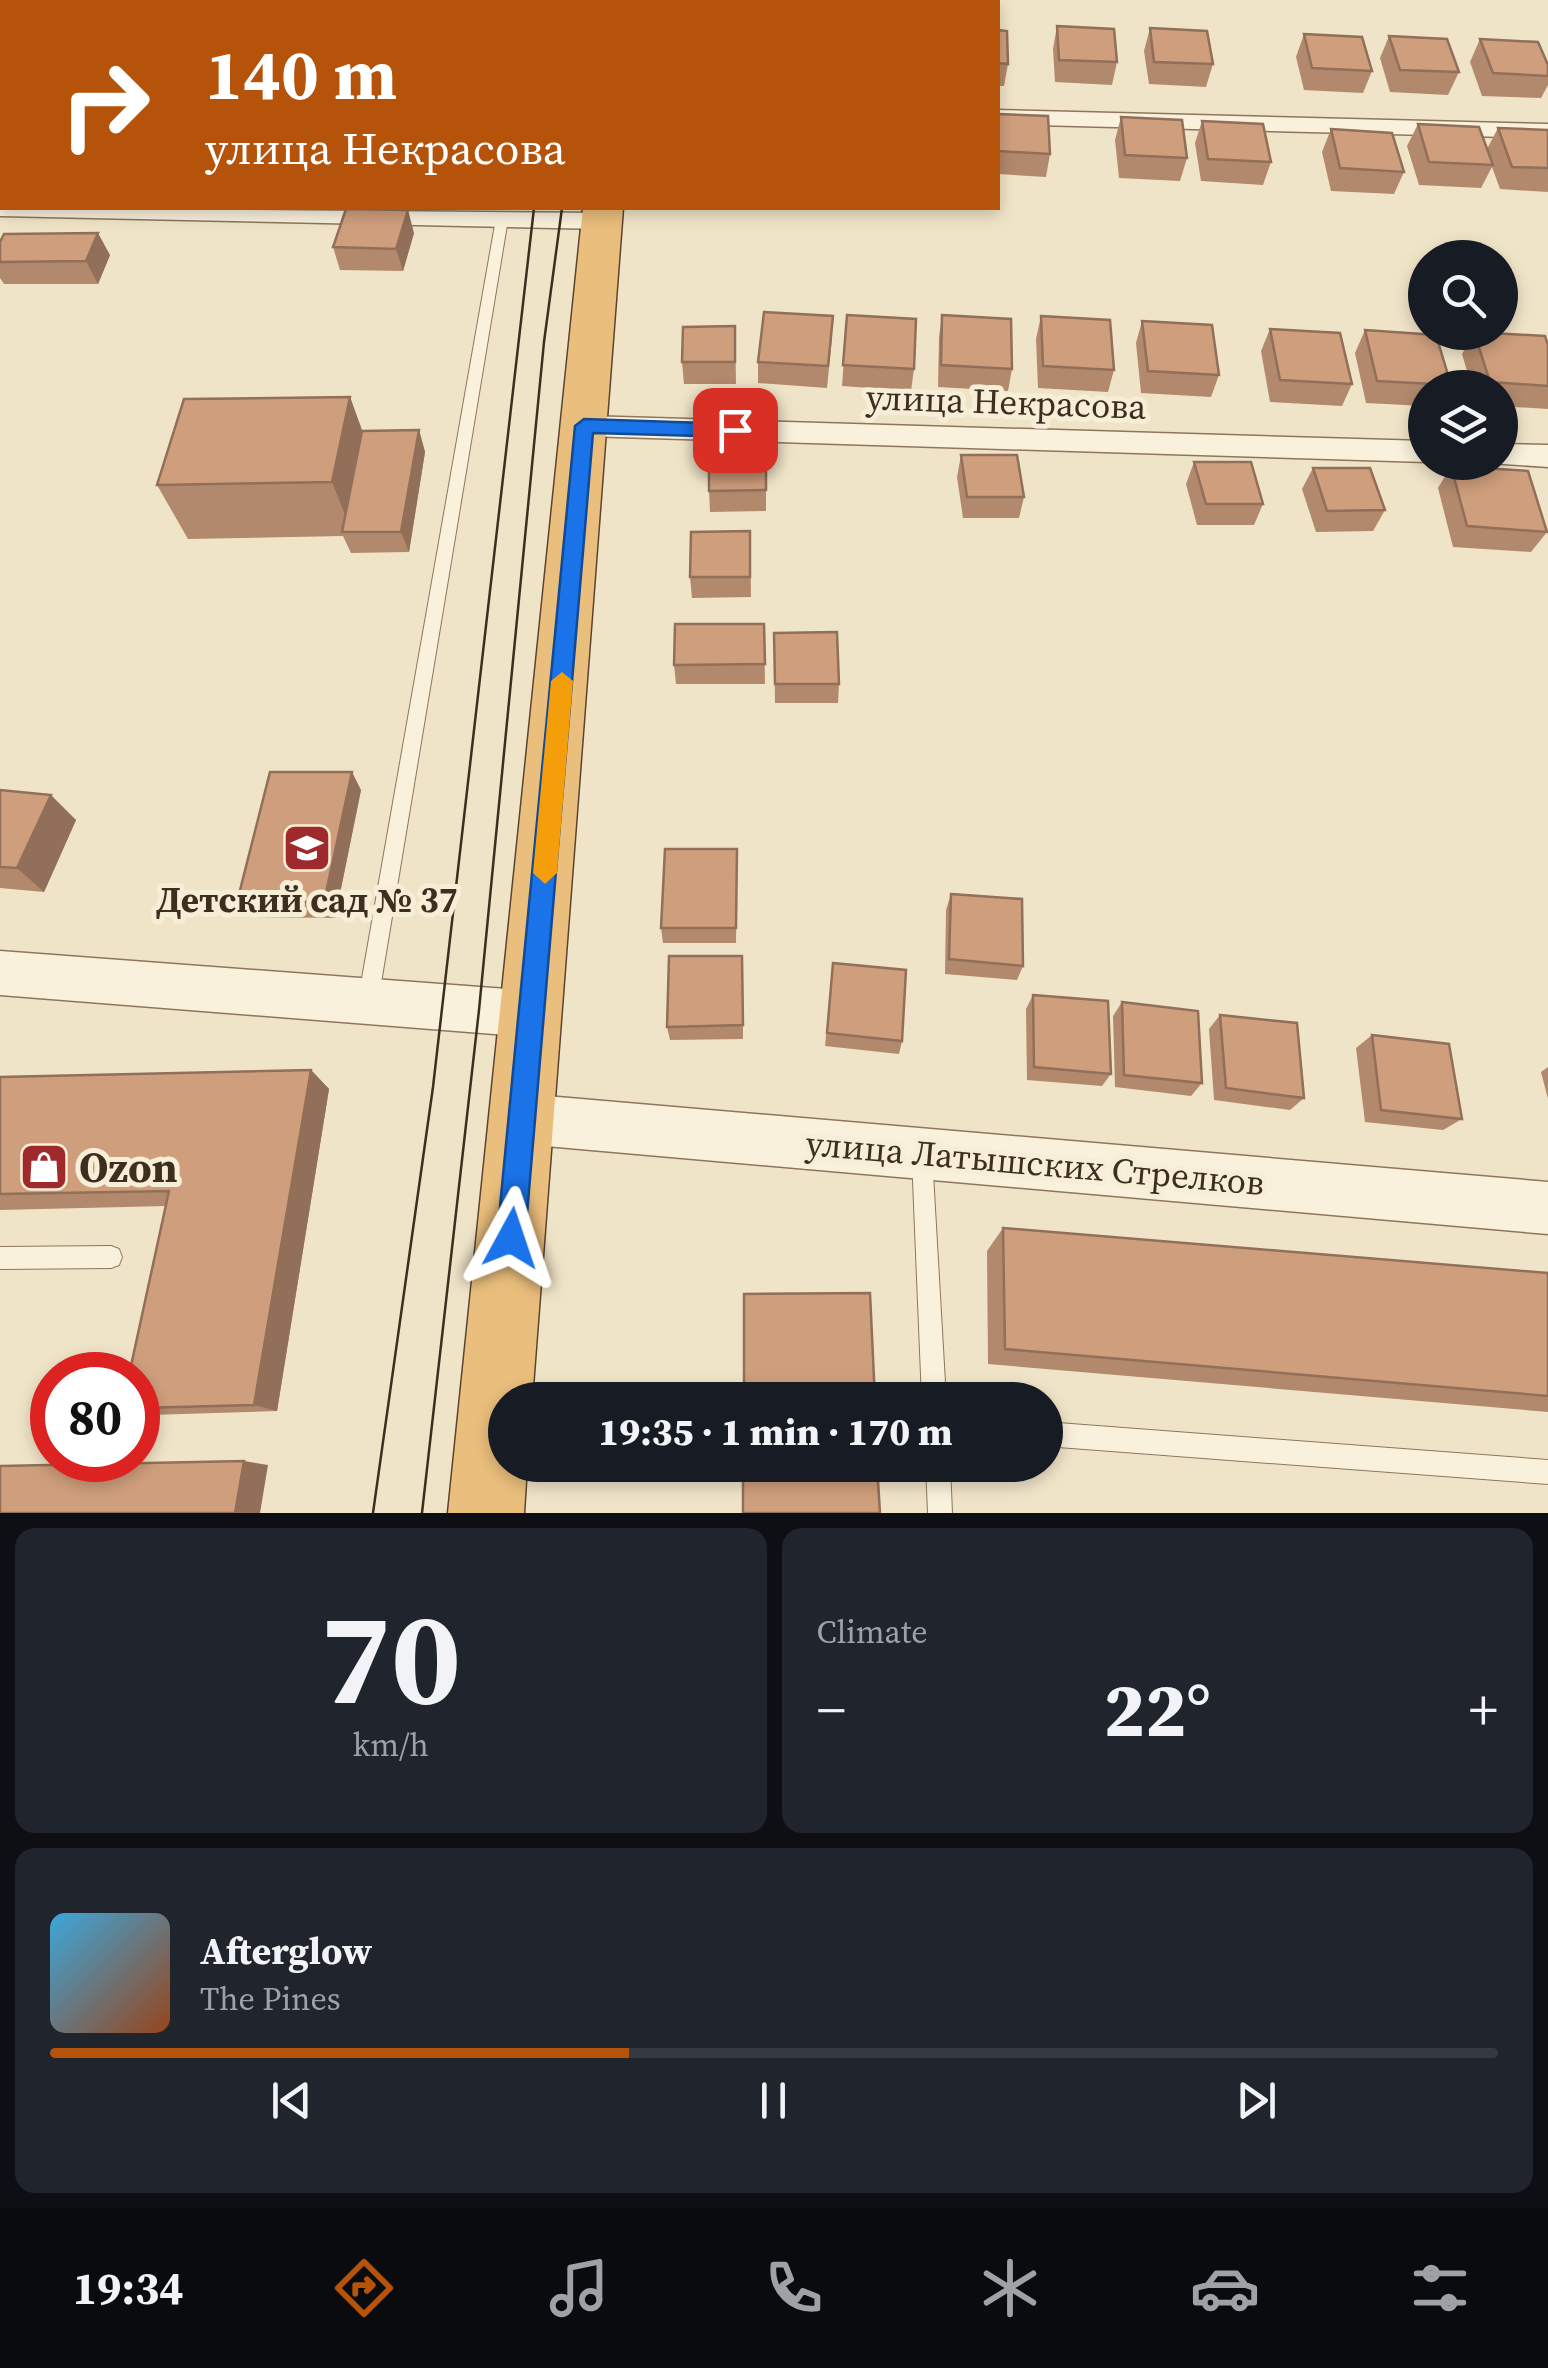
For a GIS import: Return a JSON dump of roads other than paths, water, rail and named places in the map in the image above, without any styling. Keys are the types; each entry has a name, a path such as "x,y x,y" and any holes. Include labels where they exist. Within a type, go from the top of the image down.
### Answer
{"highway":[{"path":"486,1513 602,214"}],"street":[{"path":"1000,116 1548,131"},
{"path":"108,210 502,219 602,214"},
{"name":"улица Некрасова","path":"584,426 1408,451"},
{"path":"1518,455 1548,456"},
{"path":"0,972 532,1014"},
{"name":"улица Латышских Стрелков","path":"523,1119 1548,1208"}],"lane":[{"path":"368,1001 502,219"},
{"path":"922,1154 933,1382"},
{"path":"0,1258 111,1257"},
{"path":"1063,1435 1548,1472"},
{"path":"939,1482 940,1513"}],"tram line":[{"path":"373,1513 433,1087 534,210"},
{"path":"422,1513 479,1010 544,342 562,210"}],"place":[{"name":"Детский сад № 37","path":"307,848"},
{"name":"Ozon","path":"44,1167"}]}
